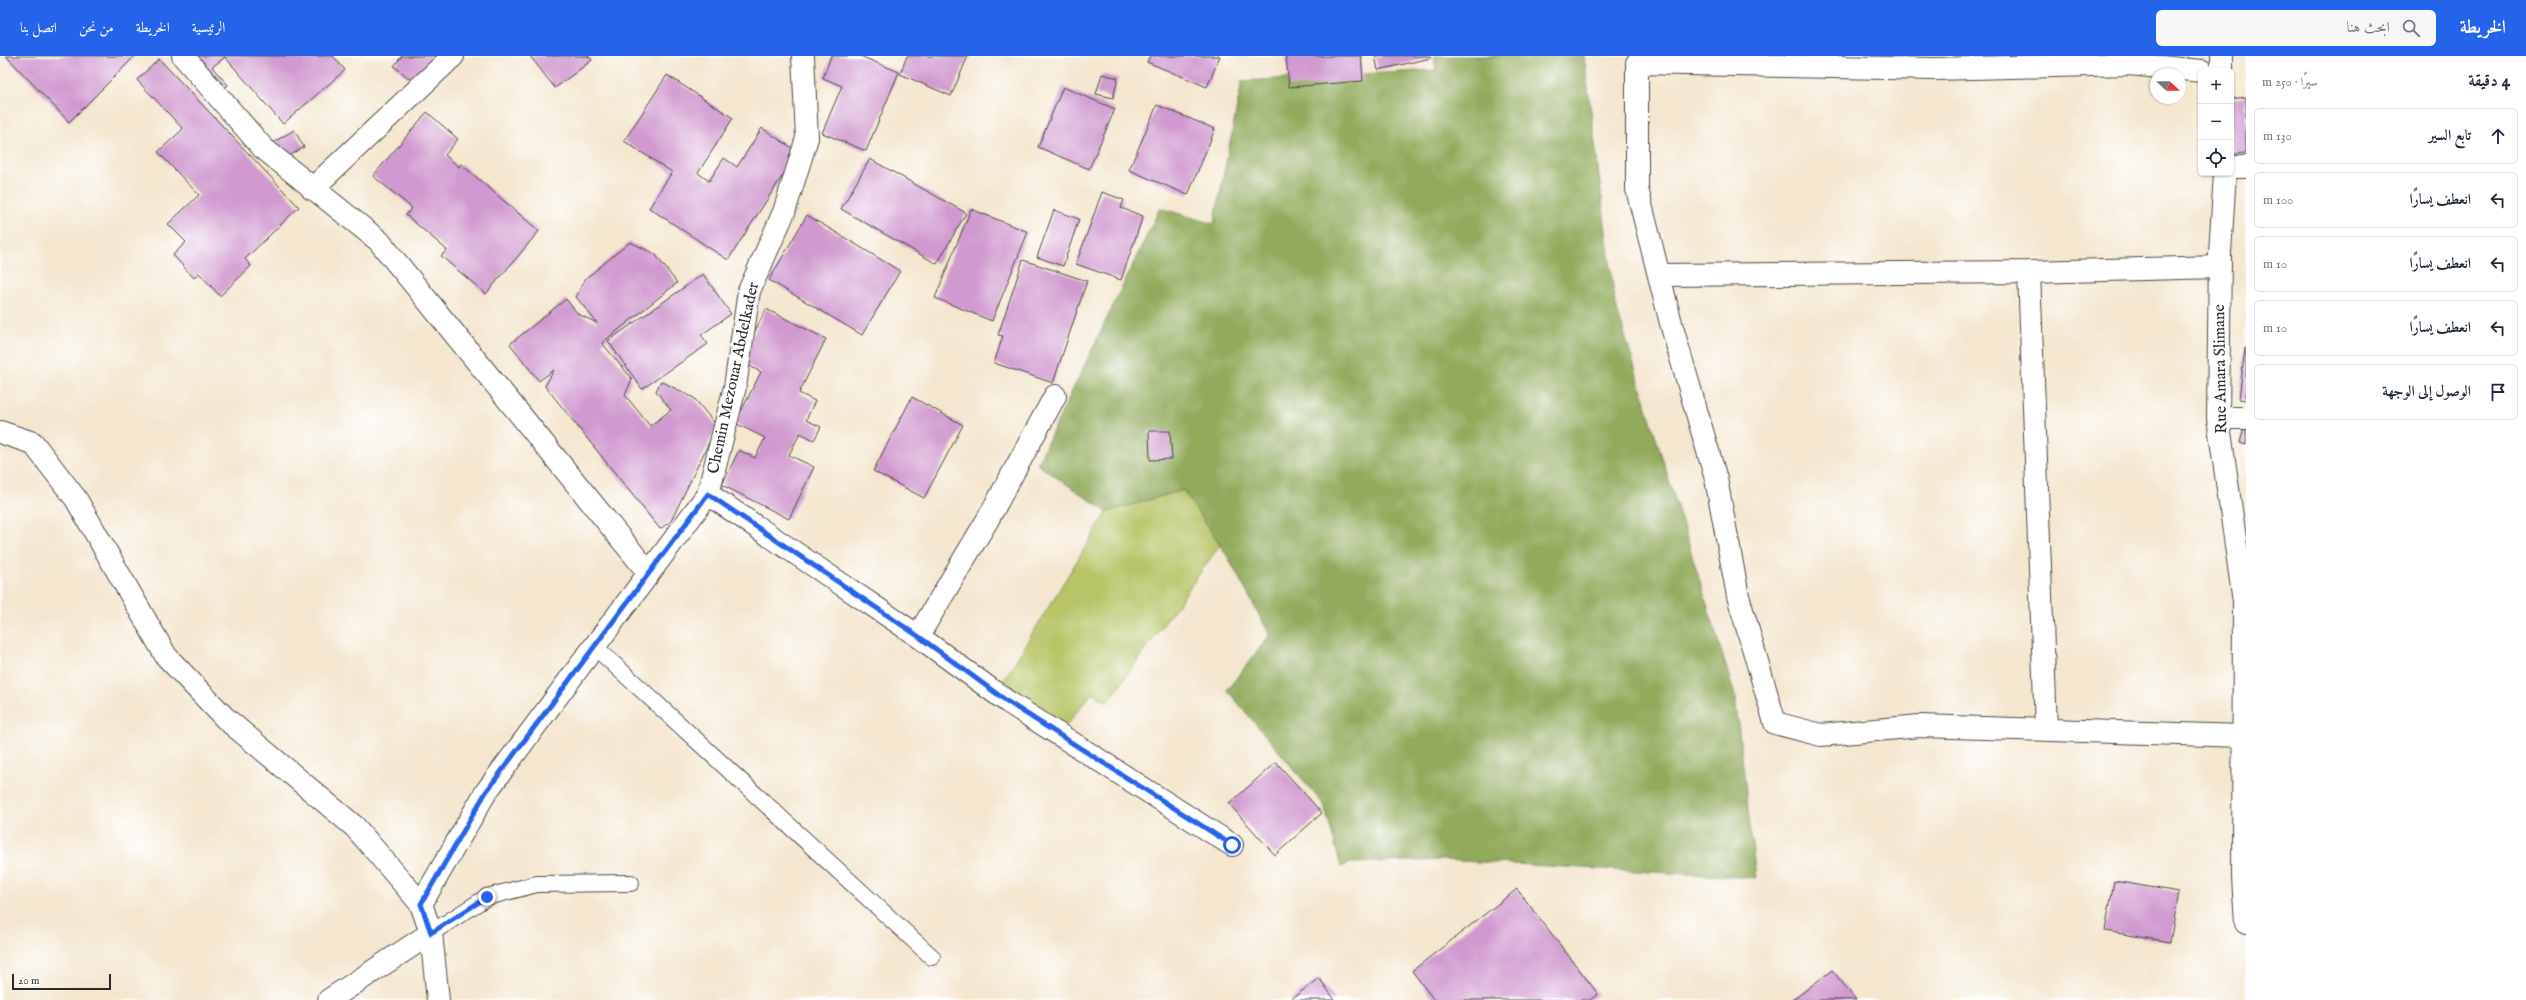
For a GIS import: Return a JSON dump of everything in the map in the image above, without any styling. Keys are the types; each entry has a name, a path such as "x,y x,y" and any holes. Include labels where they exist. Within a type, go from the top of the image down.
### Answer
{"street":[{"path":"183,56 263,148 312,189 379,241 648,572"},
{"path":"312,189 453,56"},
{"name":"Chemin Mezouar Abdelkader","path":"421,904 486,792 648,572 708,494 734,387 749,291 784,212 807,138 803,56"},
{"path":"2222,56 2222,68"},
{"path":"2198,71 2128,64 1934,69 1637,63 1637,189 1659,275 1716,479 1738,596 1775,723 1821,735 1920,726 2243,736"},
{"path":"2234,167 2246,167"},
{"name":"Rue Amara Slimane","path":"2225,176 2220,267 2218,418 2245,602 2243,736 2246,923"},
{"path":"1659,275 2029,272 2220,267"},
{"path":"2029,272 2046,729"},
{"path":"918,636 988,519 1055,396"},
{"path":"2218,418 2246,418"},
{"path":"1,429 33,443 76,499 166,656 225,718 355,828 421,904 431,933 438,1000"},
{"path":"708,494 918,636 1008,702 1232,845"},
{"path":"329,1000 431,933"}],"lane":[{"path":"594,646 932,957"},
{"path":"431,933 487,897 537,884 631,882"}],"green space":[{"path":"1434,56 1584,56 1615,303 1735,696 1756,878 1443,860 1351,863 1341,867 1324,805 1227,690 1270,635 1226,554 1183,490 1107,512 1037,464 1160,208 1214,224 1242,81 1436,70"},
{"path":"1183,490 1220,545 1108,702 1092,693 1065,727 1000,686 1107,512"}],"building":[{"path":"6,56 135,56 69,122"},
{"path":"189,56 333,56 345,70 283,124 225,57 212,67 228,85 219,92"},
{"path":"402,56 443,56 418,86 394,66"},
{"path":"530,56 588,56 592,60 555,88"},
{"path":"831,56 860,56 899,72 866,151 822,133 842,86 823,78"},
{"path":"907,56 968,56 951,96 900,74"},
{"path":"1150,56 1220,56 1207,87 1147,62"},
{"path":"1286,56 1361,56 1363,81 1289,87"},
{"path":"1375,56 1430,56 1431,58 1378,70"},
{"path":"159,59 299,207 245,259 251,266 220,296 199,273 194,278 173,255 186,242 168,224 199,195 158,152 183,129 137,80"},
{"path":"1102,74 1118,78 1113,98 1096,94"},
{"path":"667,75 733,118 698,173 709,181 724,158 737,167 762,128 798,152 728,260 649,208 672,172 624,141"},
{"path":"1063,87 1115,109 1089,169 1038,147"},
{"path":"2246,97 2246,153 2234,154 2234,99"},
{"path":"1157,105 1215,129 1188,195 1129,170"},
{"path":"427,112 458,139 445,155 459,167 461,164 539,231 486,294 441,256 447,250 406,215 412,208 373,176"},
{"path":"294,130 304,147 284,159 274,142"},
{"path":"870,159 966,213 937,264 841,209"},
{"path":"1102,192 1124,200 1121,208 1143,216 1121,280 1076,264"},
{"path":"971,209 1028,232 992,321 935,298"},
{"path":"1054,210 1079,219 1063,266 1037,257"},
{"path":"807,215 900,271 862,335 769,280"},
{"path":"630,242 655,254 677,283 602,343 632,379 625,395 650,426 671,410 656,391 661,381 694,398 717,426 671,521 660,529 545,386 554,370 539,381 510,344 566,299 578,314 597,323 576,297 585,279"},
{"path":"1023,260 1087,281 1053,383 994,363 1003,336 998,335"},
{"path":"703,274 731,314 701,335 708,344 642,389 608,341"},
{"path":"766,309 826,339 799,393 815,401 806,420 821,427 814,440 800,433 789,455 814,467 789,519 722,485 739,450 755,458 765,438 735,423 761,372 740,361"},
{"path":"2246,348 2246,400 2239,399"},
{"path":"912,397 963,425 924,498 873,471"},
{"path":"2246,419 2246,445 2240,443"},
{"path":"1149,431 1170,431 1172,459 1150,460"},
{"path":"1276,762 1322,813 1275,855 1229,804"},
{"path":"2114,881 2179,892 2170,942 2105,931"},
{"path":"1517,889 1598,994 1590,1000 1434,1000 1412,971"},
{"path":"1832,970 1856,1000 1793,1000"},
{"path":"1319,978 1335,1000 1290,1000"}],"route":[{"path":"487,897 431,933 421,904 486,792 648,572 708,494 918,636 1008,702 1232,845"}]}
